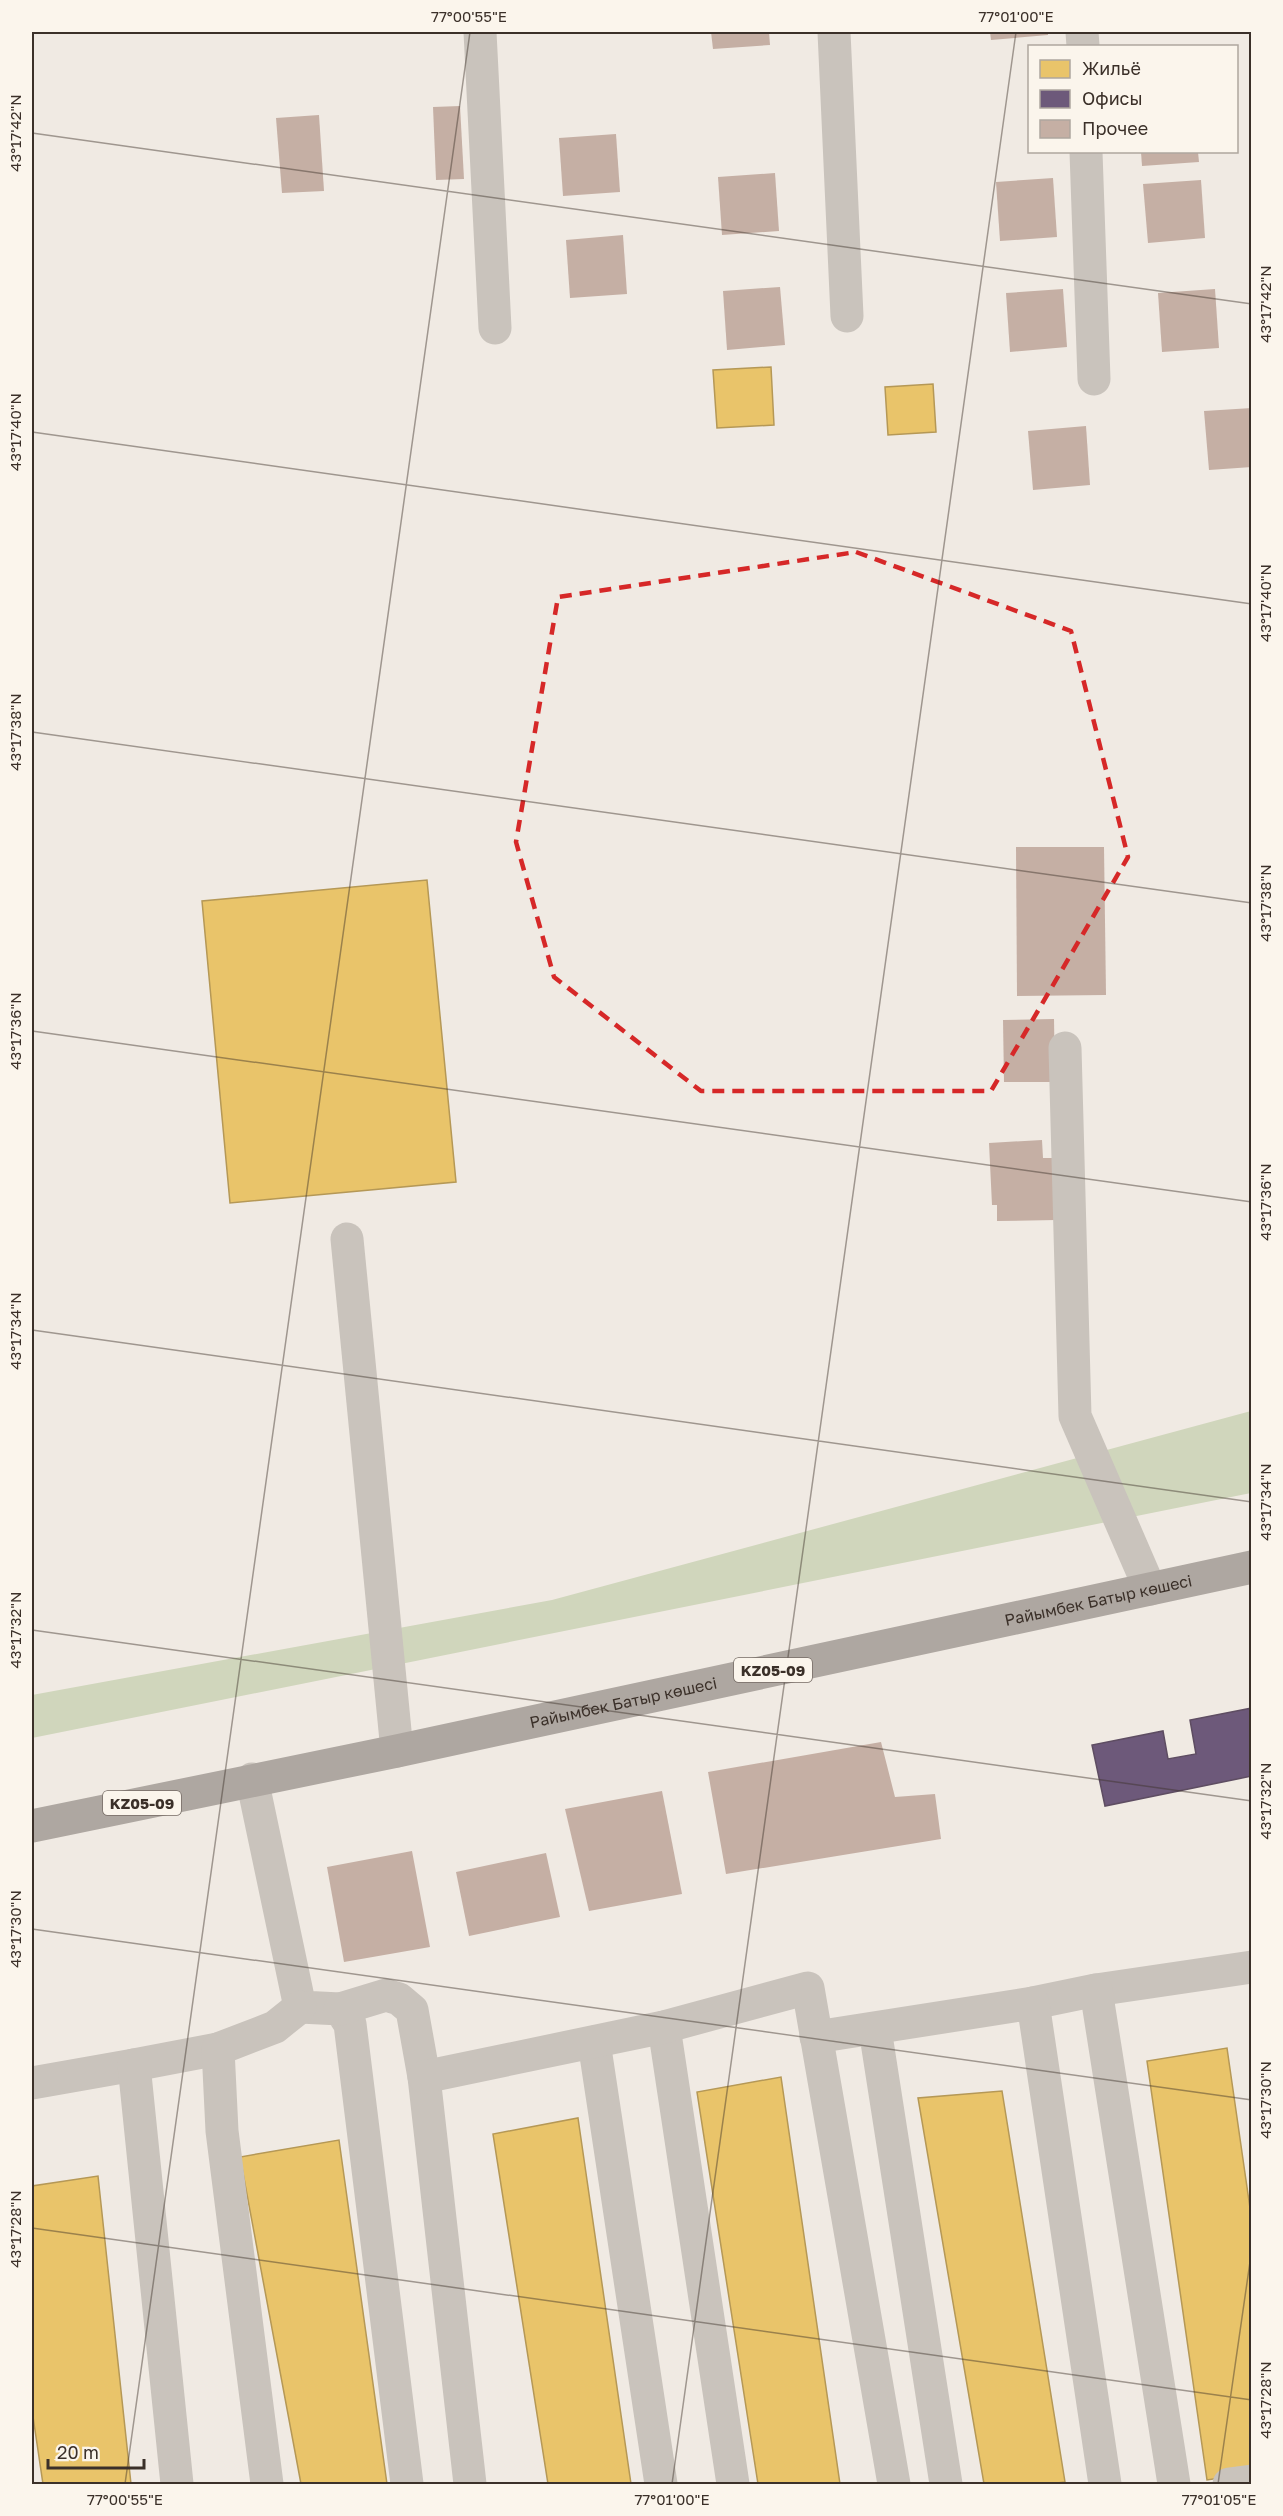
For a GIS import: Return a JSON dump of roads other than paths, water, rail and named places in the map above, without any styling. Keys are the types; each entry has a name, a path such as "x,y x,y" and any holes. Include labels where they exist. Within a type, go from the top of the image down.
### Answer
{"main road":[{"name":"Райымбек Батыр көшесі","path":"32,1826 397,1751 1251,1567"}],"street":[{"path":"480,32 495,328"},
{"path":"834,32 847,316"},
{"path":"1086,153 1094,379"},
{"path":"1065,1048 1075,1416 1150,1589"},
{"path":"347,1239 397,1751"},
{"path":"252,1779 300,2007"},
{"path":"816,2037 1033,2003 1096,1990 1251,1967"},
{"path":"424,2077 664,2027 808,1988 894,2484"},
{"path":"1096,1990 1174,2484"},
{"path":"32,2084 218,2049 275,2027 300,2007 340,2009 386,1995 399,1999 412,2010 424,2077 470,2484"},
{"path":"1033,2003 1105,2484"},
{"path":"340,2009 350,2024 354,2045 407,2484"},
{"path":"664,2027 733,2484"},
{"path":"875,2028 946,2484"},
{"path":"594,2042 661,2484"},
{"path":"218,2049 222,2131 267,2484"},
{"path":"134,2065 177,2484"},
{"path":"1230,2484 1251,2481"}]}
